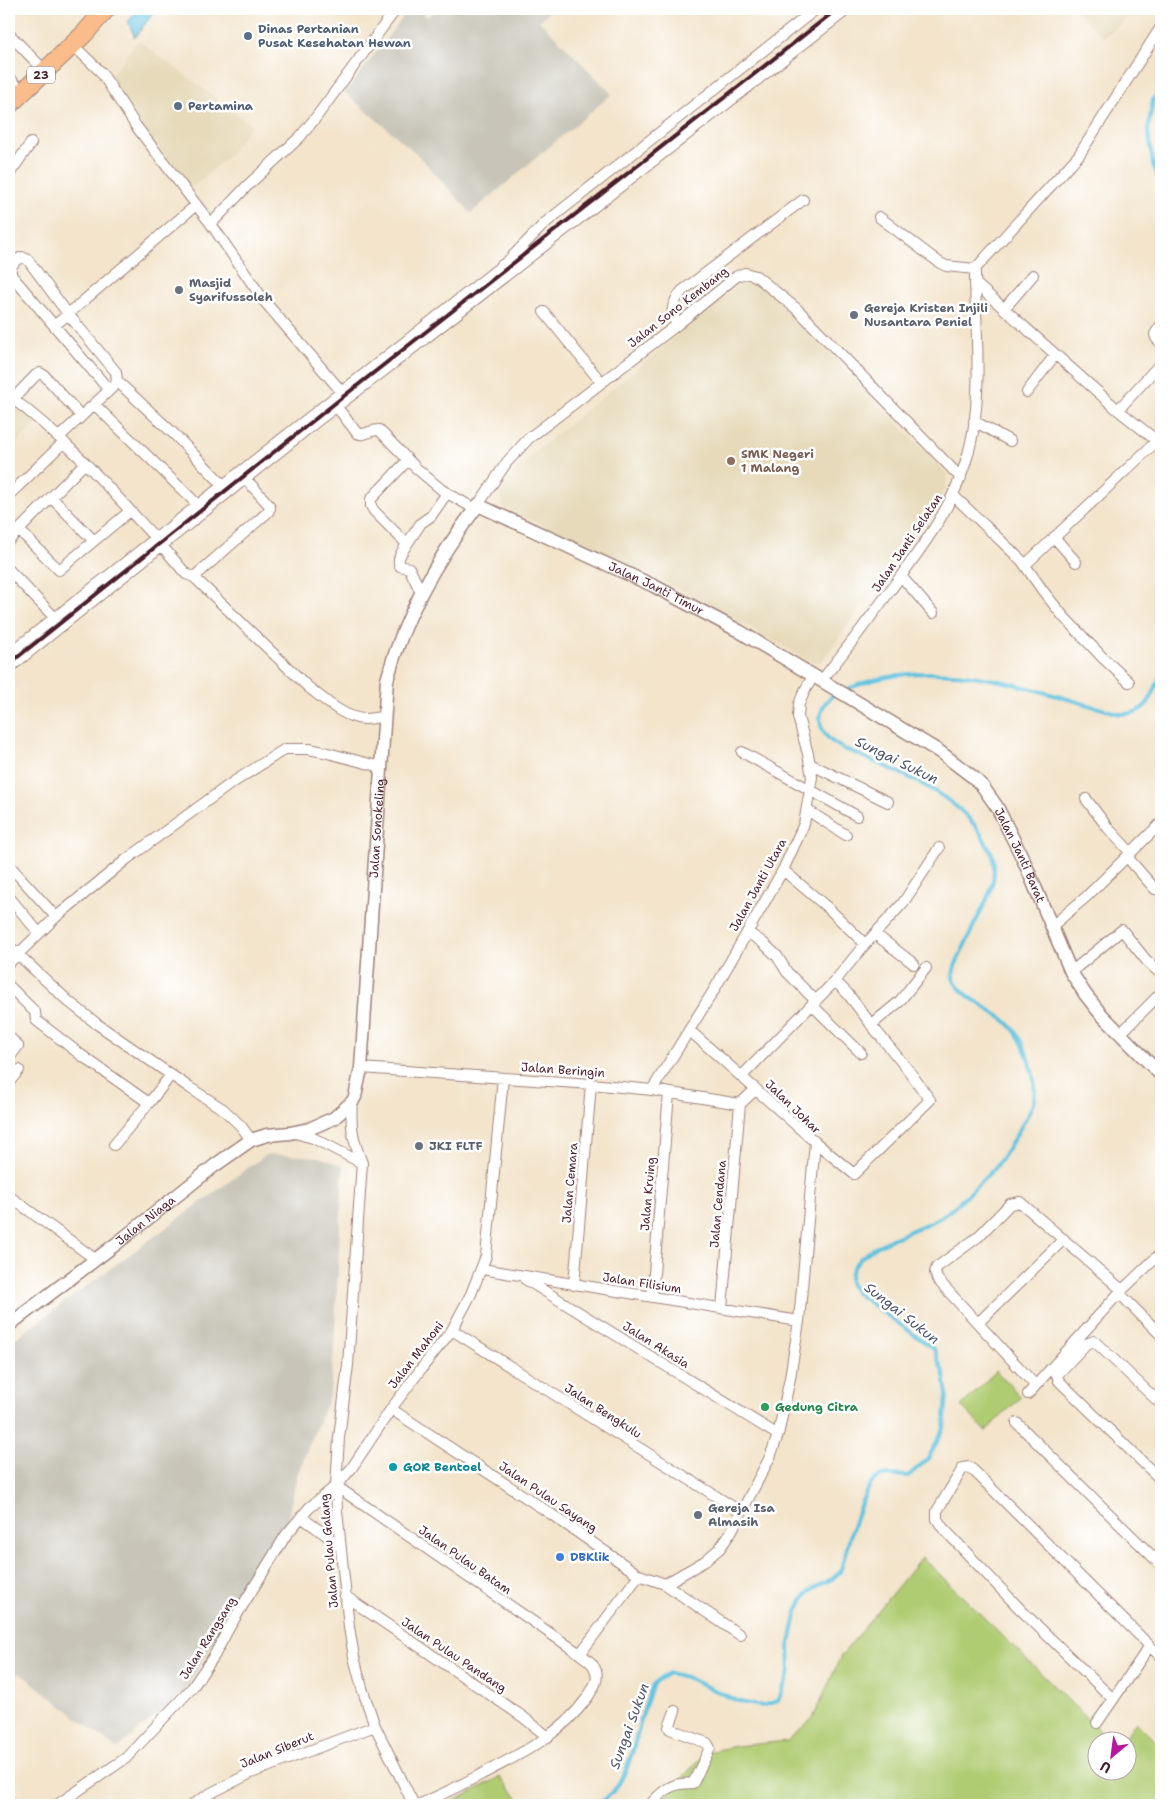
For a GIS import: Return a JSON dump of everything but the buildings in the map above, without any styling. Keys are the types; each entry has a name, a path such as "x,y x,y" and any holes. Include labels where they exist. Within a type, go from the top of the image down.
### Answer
{"highway":[{"name":"23","path":"9,105 73,44 106,9"}],"street":[{"path":"211,224 247,186 300,137 396,9"},
{"path":"9,668 159,543 223,485 508,260 545,223 816,9"},
{"path":"10,652 246,479 336,406 412,349 848,9"},
{"path":"879,217 940,263 946,266 976,269 1078,156 1161,27"},
{"path":"9,34 45,71"},
{"path":"73,44 101,72 136,126 211,224 265,302 341,391"},
{"path":"9,77 22,92"},
{"path":"9,174 31,143"},
{"path":"677,325 672,309 682,291 803,200"},
{"path":"54,326 196,205"},
{"path":"109,390 12,276 10,269 15,260 22,257 28,260 68,314 116,372 117,381 175,435 223,485"},
{"name":"Jalan Janti Selatan","path":"821,680 932,533 954,496 961,478 970,447 977,384 976,269"},
{"name":"Jalan Sono Kembang","path":"477,507 515,451 529,438 677,325 737,276 745,273 756,276 798,310 961,478"},
{"path":"1004,309 1034,275"},
{"path":"975,283 1118,410 1159,442 1025,565"},
{"path":"544,312 601,382"},
{"path":"1161,325 1155,334 1161,343"},
{"path":"1027,392 1056,355"},
{"path":"1118,410 1161,363"},
{"path":"81,416 45,376 40,373 11,397 42,421 62,440 130,511 186,574 194,577 308,687 354,717 385,717"},
{"path":"9,494 62,440 81,416 117,381"},
{"path":"94,404 198,506"},
{"path":"336,406 357,434 362,435 379,430 408,460 447,493 477,507"},
{"path":"974,420 1010,441"},
{"path":"407,544 378,515 371,506 371,499 408,460"},
{"path":"9,540 85,463"},
{"path":"194,577 268,512 269,505 246,479"},
{"path":"422,592 409,568 400,566 399,558 421,523 431,516 447,493"},
{"path":"954,496 1006,544 1025,565 1063,616 1129,682"},
{"path":"51,497 94,540"},
{"name":"Jalan Sonokeling","path":"352,1102 358,1086 360,1068 387,680 405,625 422,592 458,531 477,507"},
{"name":"Jalan Janti Timur","path":"477,507 654,586 739,631 821,680"},
{"path":"9,526 19,530 59,570 130,511"},
{"path":"1054,537 1076,562"},
{"path":"9,570 55,618"},
{"path":"901,576 933,613"},
{"name":"Jalan Janti Barat","path":"821,680 940,752 960,766 983,787 1003,818 1024,861 1071,972 1100,1013 1161,1075"},
{"name":"Jalan Janti Utara","path":"652,1090 714,990 783,870 798,838 807,810 812,777 798,717 799,704 805,690 821,680"},
{"path":"9,963 38,932 127,859 229,785 285,749 309,749 381,767"},
{"path":"742,752 857,816"},
{"path":"810,764 888,802"},
{"path":"1086,799 1155,889 1161,890"},
{"path":"807,810 846,835"},
{"path":"1052,926 1086,897 1160,827"},
{"path":"742,1076 835,981 865,944 903,903 939,848"},
{"path":"9,865 56,917"},
{"path":"783,870 828,908 865,944"},
{"path":"9,897 38,932"},
{"path":"1071,972 1122,930 1146,960 1161,974"},
{"path":"747,932 762,942 777,956 814,1003 861,1053"},
{"path":"875,934 914,964"},
{"path":"9,946 68,1001 97,1024 223,1109 241,1126 251,1140"},
{"path":"871,1025 899,1002 926,968"},
{"path":"814,1142 854,1174 930,1100 855,1003 835,981"},
{"path":"9,986 35,1012 36,1020 81,1055 149,1103"},
{"path":"1120,1034 1161,993"},
{"name":"Jalan Johar","path":"665,1584 705,1561 720,1548 731,1532 770,1457 778,1435 799,1321 814,1142 756,1088 689,1030"},
{"path":"9,1037 18,1046 9,1058"},
{"name":"Jalan Beringin","path":"360,1068 591,1084 652,1090 740,1104"},
{"path":"9,1082 19,1070"},
{"path":"114,1145 171,1075"},
{"name":"Jalan Mahoni","path":"336,1486 351,1469 391,1409 452,1330 482,1269 488,1241 503,1078"},
{"name":"Jalan Cemara","path":"574,1285 591,1084"},
{"path":"740,1104 756,1088"},
{"name":"Jalan Kruing","path":"652,1297 669,1093"},
{"path":"290,1133 328,1122 352,1102"},
{"name":"Jalan Pulau Galang","path":"352,1102 351,1123 355,1146 362,1163 348,1365 339,1438 336,1486 340,1548 354,1657 375,1726 421,1805"},
{"name":"Jalan Cendana","path":"722,1308 740,1104"},
{"path":"290,1133 313,1138 362,1163"},
{"name":"Jalan Niaga","path":"9,1324 116,1244 214,1166 251,1140 266,1134 290,1133"},
{"path":"9,1196 95,1259"},
{"path":"1035,1385 937,1279 935,1272 937,1267 978,1237 1010,1204 1015,1202 1023,1204 1064,1239 1120,1292 1161,1336"},
{"path":"978,1323 1064,1239"},
{"path":"1028,1394 1120,1292 1161,1253"},
{"name":"Jalan Filisium","path":"482,1269 799,1321"},
{"name":"Jalan Akasia","path":"520,1276 778,1435"},
{"name":"Jalan Bengkulu","path":"452,1330 741,1512"},
{"path":"1161,1404 1094,1341 1086,1344 1057,1374 1059,1381 1161,1480"},
{"name":"Jalan Pulau Sayang","path":"391,1409 551,1514 639,1576 665,1584 740,1635"},
{"path":"1017,1423 1161,1565"},
{"path":"1114,1699 1020,1609 942,1527 937,1519 937,1511 962,1468 969,1466 1161,1657"},
{"name":"Jalan Rangsang","path":"58,1805 126,1758 192,1688 214,1656 230,1626 286,1536 301,1517 336,1486"},
{"name":"Jalan Pulau Batam","path":"336,1486 580,1654 594,1666 597,1675 595,1685 582,1704 548,1736 520,1754 421,1805"},
{"path":"301,1517 340,1548"},
{"path":"580,1654 639,1576"},
{"name":"Jalan Pulau Pandang","path":"346,1596 548,1736"},
{"path":"1097,1723 1150,1647"},
{"path":"650,1805 666,1790 676,1785 693,1783 710,1748 707,1742 670,1729 674,1711"},
{"name":"Jalan Siberut","path":"192,1805 212,1792 281,1760 358,1734 375,1726"},
{"path":"9,1801 12,1805"}],"shaded area":[{"path":"409,9 418,9 427,17 438,9 552,9 539,21 612,94 471,213 416,153 345,93"},
{"path":"1075,9 1139,9 1103,38"},
{"name":"Pertamina","path":"138,40 252,125 229,155 192,188 137,122 109,78"},
{"name":"SMK Negeri 1 Malang","path":"756,282 770,292 948,475 945,489 821,663 810,661 661,580 503,507 500,494 512,475 541,447 741,283"},
{"path":"9,397 40,420 9,451"},
{"path":"267,1154 319,1157 343,1166 330,1394 297,1475 288,1519 185,1691 117,1749 20,1673 9,1681 9,1343"}],"green space":[{"path":"996,1371 1021,1397 986,1431 961,1406"},
{"path":"922,1557 1101,1732 1088,1732 1088,1782 1138,1782 1138,1732 1129,1732 1136,1722 1161,1747 1161,1805 656,1805 707,1752 736,1746 787,1741 813,1718 841,1656"},
{"path":"500,1777 524,1805 446,1805"}],"water":[{"path":"138,9 156,9 135,38 128,22"}],"waterway":[{"name":"Sungai Sukun","path":"1161,89 1153,100 1148,129 1153,165 1161,183"},
{"name":"Sungai Sukun","path":"843,691 878,679 912,674 947,673 1017,685 1120,714 1143,708 1152,696 1161,673"},
{"name":"Sungai Sukun","path":"596,1805 618,1785 631,1758 643,1712 652,1687 669,1673 686,1677 740,1702 762,1706 778,1701 790,1671 789,1647 797,1611 803,1599 814,1588 832,1579 840,1572 856,1518 867,1490 881,1476 908,1476 928,1459 944,1428 947,1395 944,1375 934,1349 855,1292 850,1282 852,1270 860,1259 871,1250 941,1217 954,1207 1001,1160 1024,1122 1034,1100 1035,1091 1032,1070 1024,1048 1014,1030 1008,1023 969,996 956,984 953,978 955,966 986,901 992,884 994,876 992,853 977,828 951,802 919,782 841,747 828,738 821,726 821,713 826,702 837,694"}],"railway":[{"path":"9,664 344,396 837,9"}],"place":[{"name":"Dinas Pertanian Pusat Kesehatan Hewan","path":"248,36"},
{"name":"Pertamina","path":"178,106"},
{"name":"Masjid Syarifussoleh","path":"179,290"},
{"name":"Gereja Kristen Injili Nusantara Peniel","path":"854,315"},
{"name":"SMK Negeri 1 Malang","path":"731,461"},
{"name":"JKI FLTF","path":"419,1146"},
{"name":"Gedung Citra","path":"765,1407"},
{"name":"GOR Bentoel","path":"393,1467"},
{"name":"Gereja Isa Almasih","path":"698,1515"},
{"name":"DBKlik","path":"560,1557"}]}
